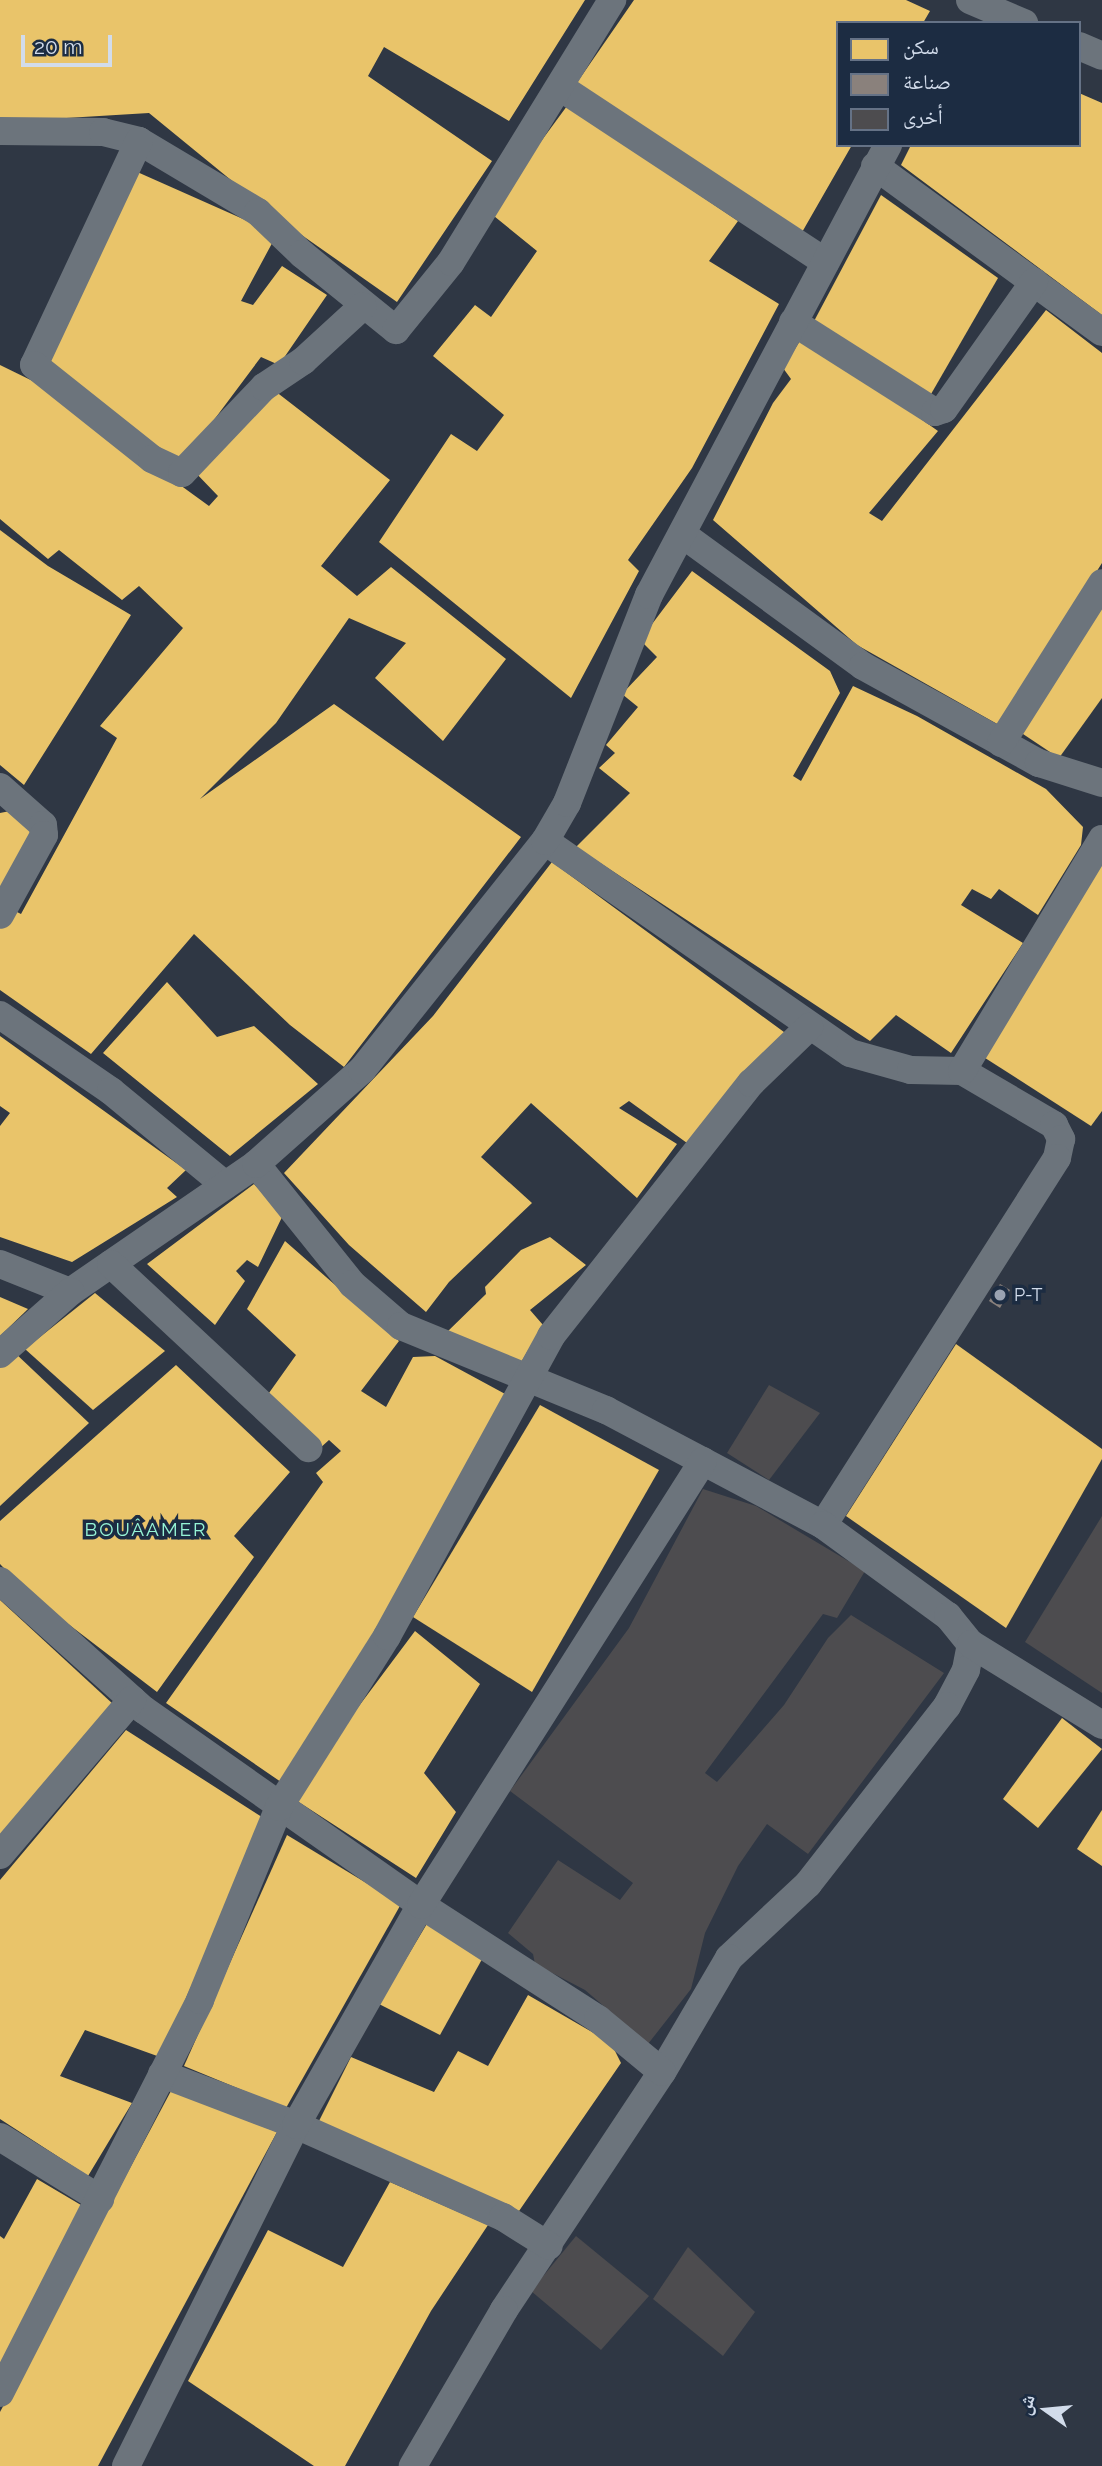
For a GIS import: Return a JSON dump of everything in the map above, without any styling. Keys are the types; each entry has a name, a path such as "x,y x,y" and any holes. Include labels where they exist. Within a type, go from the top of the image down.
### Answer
{"street":[{"path":"0,131 103,132 139,141 258,212 389,329 404,326 452,262 612,0"},
{"path":"968,8 1017,21"},
{"path":"1081,47 1102,56"},
{"path":"560,87 825,262"},
{"path":"139,141 34,365 152,459 182,473 264,387 303,361 363,306"},
{"path":"0,1354 70,1292 256,1164 362,1070 545,841 567,803 649,594 882,156 1034,282 1102,332"},
{"path":"793,322 935,412 944,410 1034,282"},
{"path":"682,534 863,666 1038,763 1102,783"},
{"path":"1001,743 1102,583"},
{"path":"0,787 43,825 44,835 0,915"},
{"path":"962,1071 1102,839"},
{"path":"545,841 850,1053 887,1066 962,1071 1054,1125 1061,1139 1057,1158 823,1525"},
{"path":"0,1014 111,1091 225,1185"},
{"path":"0,2393 200,2000 279,1807 387,1636 551,1336 681,1168 751,1083 809,1027"},
{"path":"256,1164 352,1284 401,1326 606,1410 823,1525 948,1616 971,1643 1102,1725"},
{"path":"0,1264 70,1292"},
{"path":"111,1264 308,1448"},
{"path":"126,2466 296,2125 421,1905 703,1461"},
{"path":"0,1581 132,1700 279,1807 421,1905 598,2019 662,2072"},
{"path":"413,2466 504,2310 662,2072 729,1958 808,1884 947,1706 966,1670 971,1643"},
{"path":"0,1855 132,1700"},
{"path":"162,2074 296,2125 503,2217 548,2246"},
{"path":"0,2137 100,2199"}],"building: سكن":[{"path":"0,0 585,0 509,121 384,47 368,76 492,161 397,302 276,217 149,113 0,122"},
{"path":"634,0 906,0 930,11 924,21 836,21 836,147 851,147 801,234 576,84"},
{"path":"1081,94 1102,103 1102,315 901,165 910,147 1081,147"},
{"path":"567,106 738,221 709,261 779,304 692,468 628,560 639,571 571,698 379,542 451,434 477,451 504,415 433,356 475,305 491,317 537,251 489,212"},
{"path":"135,171 277,234 241,301 253,305 282,266 327,295 279,365 261,357 181,464 37,363"},
{"path":"881,195 998,278 927,401 812,325"},
{"path":"1046,310 1102,353 1102,563 999,725 857,645 713,520 773,403 791,379 783,368 803,336 938,431 869,513 882,521"},
{"path":"0,365 45,387 209,506 218,496 193,470 275,391 390,480 321,566 357,596 391,567 506,659 443,741 375,678 406,643 349,618 276,723 200,799 334,704 521,837 344,1067 290,1025 194,934 91,1054 0,990 0,925 9,908 21,914 117,738 100,726 183,628 139,586 122,600 59,550 48,559 0,519"},
{"path":"0,530 48,566 131,615 24,785 0,765"},
{"path":"692,571 830,671 840,693 793,776 801,781 853,686 917,716 1046,789 1083,827 1081,845 1038,915 999,889 991,899 972,889 961,905 1023,943 951,1053 896,1015 870,1041 576,847 630,793 599,768 615,753 606,745 638,707 622,694 657,657 640,640"},
{"path":"1102,598 1102,698 1059,758 1020,732"},
{"path":"10,811 35,829 0,894 0,813"},
{"path":"1102,859 1102,1111 1091,1126 982,1056"},
{"path":"552,862 788,1035 687,1143 629,1101 619,1108 677,1144 637,1198 531,1103 481,1157 532,1203 449,1282 426,1312 349,1245 284,1173 433,1016"},
{"path":"167,982 217,1037 254,1026 318,1084 230,1156 103,1053"},
{"path":"0,1036 186,1170 167,1188 177,1197 72,1262 0,1237 0,1126 10,1113 0,1106"},
{"path":"254,1184 283,1215 258,1267 247,1260 236,1271 245,1281 215,1325 147,1264"},
{"path":"550,1237 586,1265 530,1310 543,1325 520,1364 445,1334 486,1294 485,1287 521,1250"},
{"path":"285,1241 399,1341 361,1391 386,1407 413,1357 435,1356 507,1395 412,1578 281,1782 166,1703 323,1482 316,1473 341,1451 329,1440 319,1449 264,1400 296,1355 247,1309"},
{"path":"95,1293 165,1351 93,1410 25,1349"},
{"path":"0,1297 28,1309 0,1336"},
{"path":"956,1344 1102,1449 1102,1459 1006,1628 846,1516"},
{"path":"14,1352 89,1423 0,1506 0,1363"},
{"path":"176,1365 290,1472 234,1536 254,1557 157,1692 29,1594 0,1564 0,1521"},
{"path":"540,1405 659,1470 532,1692 413,1617"},
{"path":"0,1600 114,1705 0,1835"},
{"path":"415,1631 480,1684 424,1773 456,1812 416,1878 291,1797"},
{"path":"1062,1718 1102,1749 1038,1828 1003,1799"},
{"path":"126,1730 265,1819 160,2057 85,2030 60,2076 132,2103 88,2176 0,2119 0,1880"},
{"path":"1102,1810 1102,1866 1077,1849"},
{"path":"287,1835 401,1904 286,2108 184,2066"},
{"path":"431,1917 486,1952 440,2035 379,2004"},
{"path":"528,1995 611,2043 621,2063 519,2211 319,2121 351,2057 434,2092 458,2051 488,2066"},
{"path":"171,2091 277,2132 98,2466 0,2466 0,2412"},
{"path":"37,2179 86,2208 0,2365 0,2236 4,2239"},
{"path":"390,2182 488,2225 431,2311 345,2466 314,2466 188,2381 268,2230 343,2267"}],"building: صناعة":[{"name":"P-T","path":"1000,1284 1010,1290 1000,1308 989,1301"}],"building: أخرى":[{"path":"769,1385 820,1413 769,1480 727,1453"},
{"path":"703,1489 756,1506 865,1571 837,1618 823,1614 705,1773 717,1782 784,1705 828,1638 851,1615 944,1673 808,1854 767,1824 738,1866 705,1933 691,1989 648,2044 585,1990 535,1964 533,1954 508,1933 558,1860 620,1900 633,1883 510,1791 629,1628"},
{"path":"1102,1516 1102,1693 1025,1642"},
{"path":"576,2236 649,2296 601,2350 531,2291"},
{"path":"688,2247 755,2312 723,2356 653,2299"}],"place":[{"name":"P-T","path":"1000,1295"}],"district":[{"name":"BOUÂAMER","path":"146,1530"}]}
